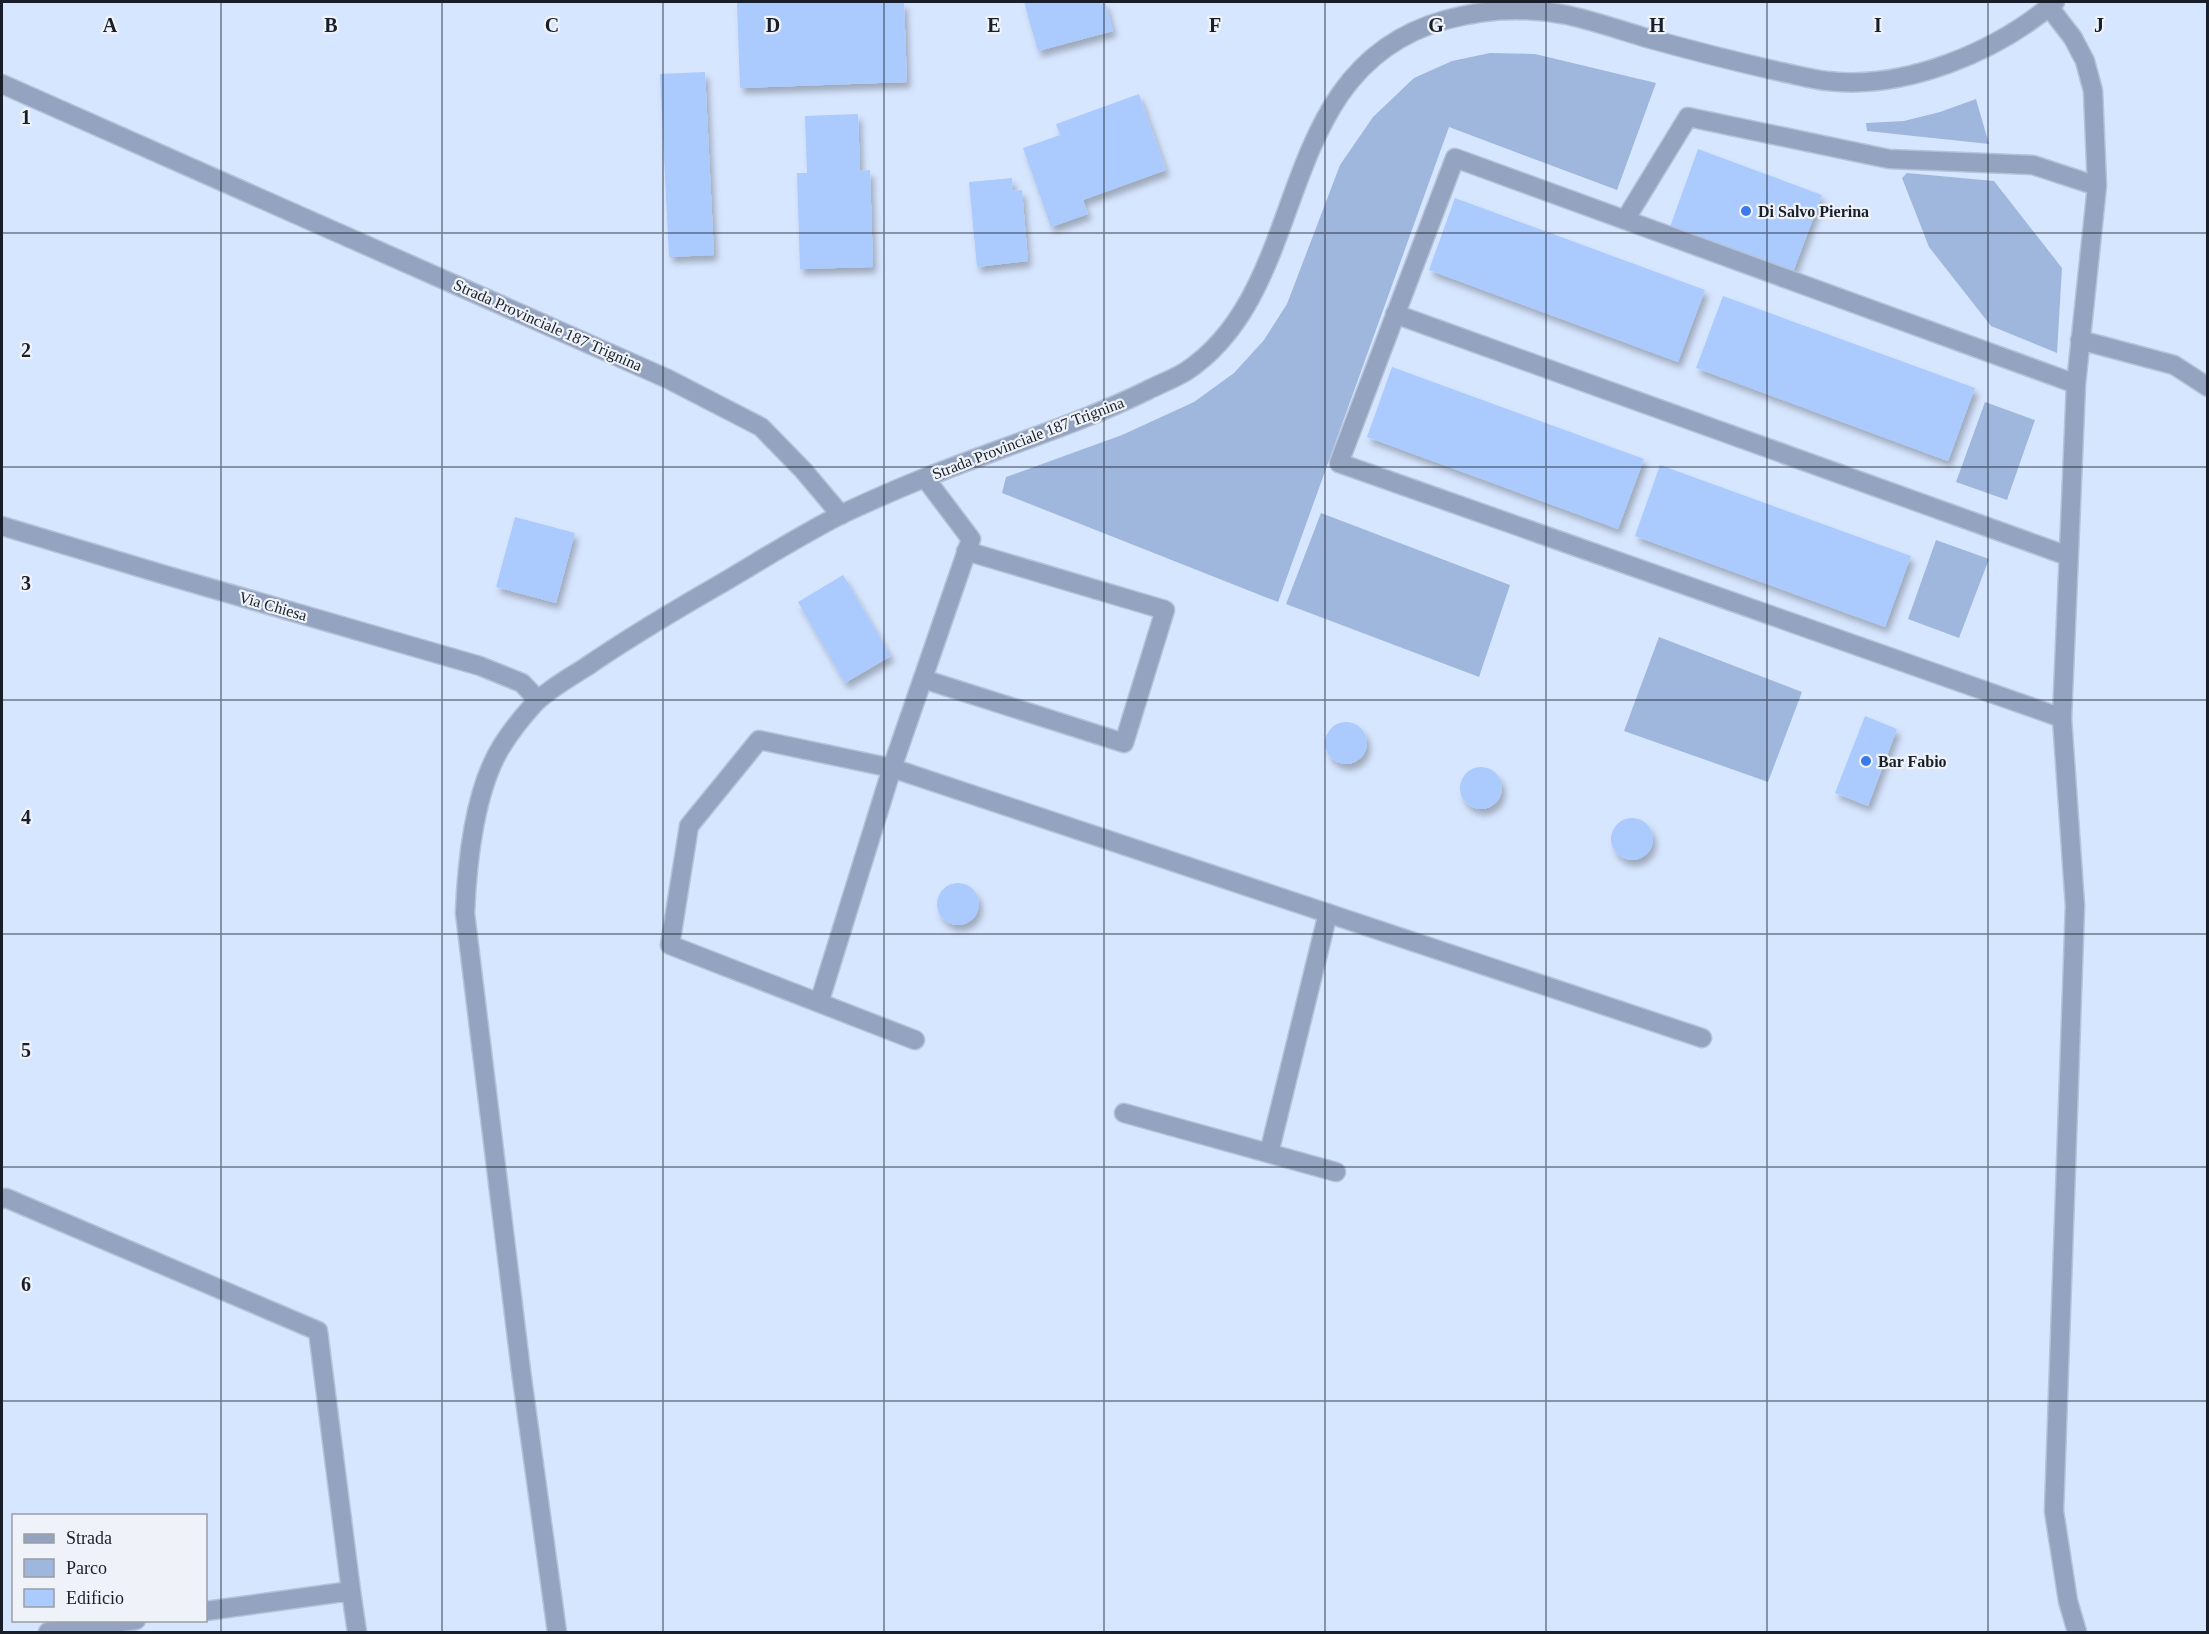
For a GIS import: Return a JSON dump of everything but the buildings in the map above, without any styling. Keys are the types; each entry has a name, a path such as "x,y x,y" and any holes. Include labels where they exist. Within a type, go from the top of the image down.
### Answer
{"street":[{"path":"2052,4 2085,61 2093,91 2097,186 2076,384 2062,718 2075,906 2054,1511 2068,1601 2077,1632"},
{"name":"Strada Provinciale 187 Trignina","path":"2,84 669,378 760,427 803,470 841,515 925,478 1109,410 1185,371 1225,337 1246,305 1267,262 1317,132 1341,92 1383,49 1405,36 1441,21 1479,13 1527,10 1567,15 1720,59 1828,81 1859,81 1895,78 1933,69 1972,55 2010,34 2052,4"},
{"path":"1625,220 1688,117 1889,159 2033,165 2097,186"},
{"path":"2062,718 1339,463 1455,158 2076,384"},
{"path":"1395,314 2068,556"},
{"path":"2080,340 2174,364 2208,387"},
{"path":"819,1003 892,768 971,539 925,478"},
{"path":"556,1632 465,913 467,866 485,786 501,747 538,700 639,631 841,515"},
{"name":"Via Chiesa","path":"2,526 176,579 480,666 522,683 538,700"},
{"path":"923,679 1124,743 1165,610 966,551"},
{"path":"915,1040 670,945 689,825 759,740 892,768 1702,1038"},
{"path":"1269,1153 1328,914"},
{"path":"1124,1113 1336,1172"},
{"path":"2,1199 6,1198 318,1331 357,1632"},
{"path":"207,1611 351,1591"},
{"path":"48,1632 121,1622"}],"green space":[{"path":"1490,53 1535,54 1656,83 1617,190 1449,127 1278,602 1002,493 1006,477 1122,435 1194,402 1234,373 1264,340 1287,304 1340,165 1373,117 1414,78 1452,61"},
{"path":"1976,99 1989,144 1867,131 1866,123 1904,121 1940,112"},
{"path":"1907,173 1994,181 2062,268 2057,353 1991,326 1929,247 1902,178"},
{"path":"1985,402 2035,420 2007,500 1956,482"},
{"path":"1321,513 1510,585 1479,677 1286,604"},
{"path":"1936,540 1989,559 1959,638 1908,619"},
{"path":"1659,637 1802,692 1768,782 1624,731"}],"place":[{"name":"Di Salvo Pierina","path":"1746,211"},
{"name":"Bar Fabio","path":"1866,761"}]}
